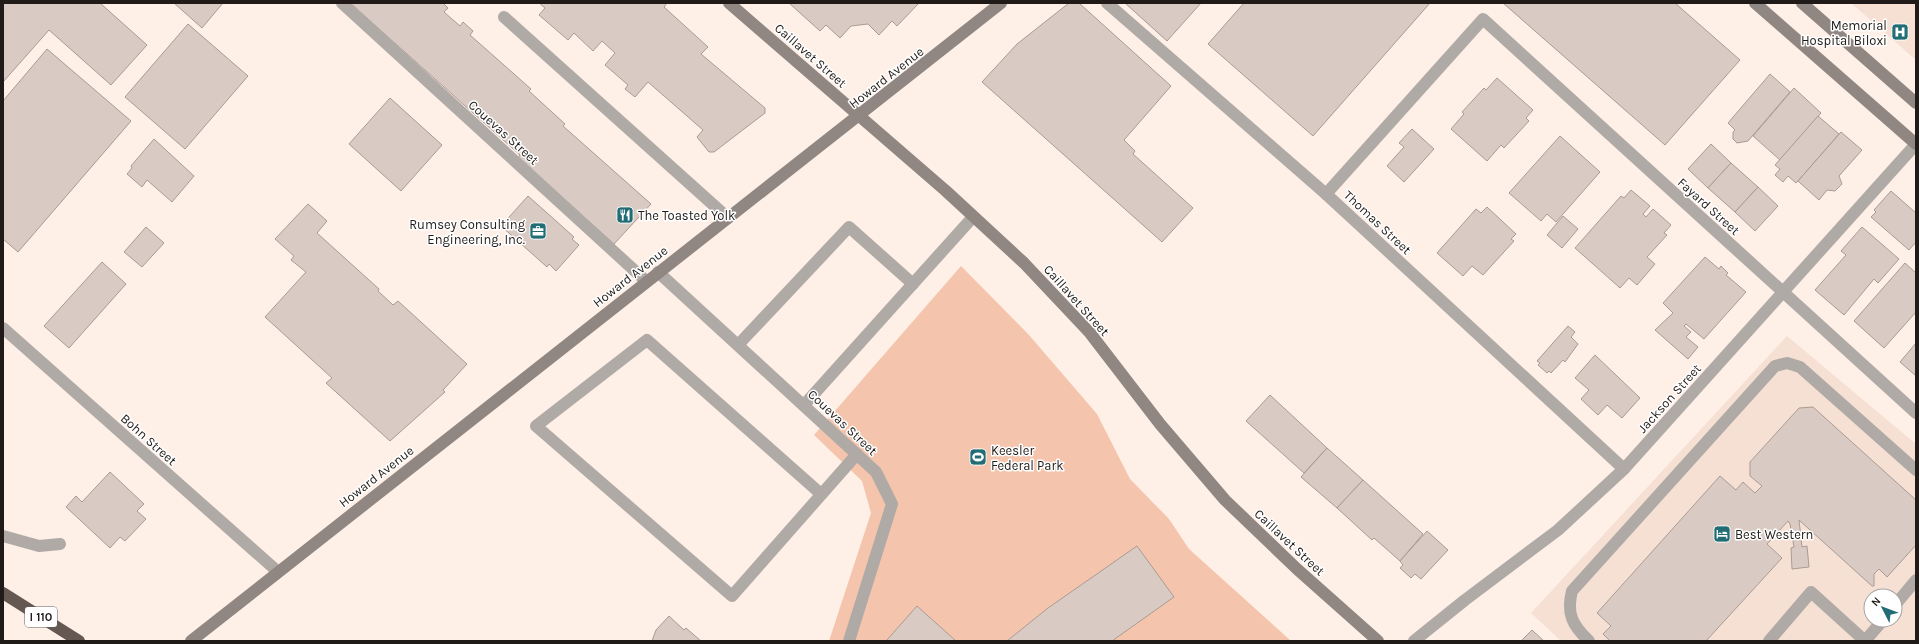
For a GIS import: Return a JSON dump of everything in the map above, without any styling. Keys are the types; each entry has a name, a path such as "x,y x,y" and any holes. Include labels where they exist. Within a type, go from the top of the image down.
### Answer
{"highway":[{"name":"I 110","path":"3,593 79,641"}],"main road":[{"name":"Caillavet Street","path":"729,3 860,116 1024,263 1090,333 1160,424 1225,500 1297,569 1378,641"},
{"name":"Howard Avenue","path":"191,641 646,281 860,116 1001,3"},
{"path":"1755,3 1916,144"},
{"path":"1802,3 1916,103"}],"street":[{"name":"Couevas Street","path":"342,3 646,281"},
{"name":"Thomas Street","path":"1107,3 1326,194 1624,469"},
{"path":"504,17 728,218"},
{"name":"Fayard Street","path":"1326,194 1484,19 1916,413"},
{"name":"Jackson Street","path":"1414,641 1465,600 1558,530 1624,469 1916,144"},
{"path":"804,405 973,216"},
{"path":"738,345 849,227 913,284"},
{"name":"Couevas Street","path":"658,272 876,472 892,504 849,641"},
{"name":"Bohn Street","path":"3,328 277,572"},
{"path":"821,494 647,340 536,426 732,596 857,454"},
{"path":"1590,641 1579,632 1572,619 1568,605 1572,591 1775,366 1787,363 1800,367 1916,470"},
{"path":"3,536 40,546 60,544"},
{"path":"1903,596 1916,580"},
{"path":"1769,641 1811,592 1865,641 1876,628"}],"shaded area":[{"name":"Memorial Hospital Biloxi","path":"1851,3 1916,3 1916,60"},
{"name":"Keesler Federal Park","path":"961,266 1029,335 1097,414 1130,479 1169,519 1189,549 1291,641 829,641 871,513 862,481 814,435"},
{"path":"1787,336 1916,444 1916,641 1561,641 1531,613"}],"building":[{"path":"3,3 100,3 147,45 111,85 49,30 3,82"},
{"path":"174,3 223,3 202,28"},
{"path":"350,3 443,3 448,8 444,12 460,26 463,22 473,31 470,35 531,89 529,91 565,124 563,126 651,204 614,244 518,158 520,155"},
{"path":"539,3 667,3 664,7 708,47 701,54 765,108 765,113 714,152 709,152 697,137 703,130 648,82 635,97 625,89 628,85 605,65 615,53 602,41 593,51 574,33 568,40 539,15 545,8"},
{"path":"789,3 919,3 897,26 892,21 879,35 868,24 851,26 840,38 826,25 820,31"},
{"path":"1069,3 1079,3 1171,86 1124,140 1135,151 1133,154 1193,208 1162,242 982,82 1017,44"},
{"path":"1125,3 1201,3 1167,41"},
{"path":"1244,3 1430,3 1313,136 1208,44"},
{"path":"1503,3 1675,3 1740,60 1665,145"},
{"path":"188,24 248,76 185,149 125,97"},
{"path":"47,49 131,121 18,252 3,239 3,101"},
{"path":"1770,74 1790,92 1748,141 1737,143 1733,139 1733,132 1735,130 1728,123"},
{"path":"1497,78 1533,110 1526,118 1529,121 1504,148 1501,145 1487,161 1451,129 1464,114 1462,112 1484,88 1486,90"},
{"path":"1794,88 1821,113 1780,160 1753,136"},
{"path":"390,98 442,145 401,191 349,144"},
{"path":"1818,116 1839,134 1796,183 1788,176 1783,182 1775,175 1780,169 1775,165"},
{"path":"1412,129 1434,149 1404,182 1387,166 1404,147 1399,143"},
{"path":"1841,132 1862,150 1839,176 1842,184 1835,191 1827,190 1819,200 1798,181"},
{"path":"1560,136 1600,172 1556,222 1547,214 1541,221 1509,193"},
{"path":"154,139 194,176 172,202 147,180 142,187 127,174 132,168 131,166"},
{"path":"1711,144 1731,163 1708,188 1688,169"},
{"path":"1731,163 1758,187 1735,212 1708,188"},
{"path":"1758,187 1778,206 1755,231 1735,212"},
{"path":"1631,190 1650,206 1643,214 1646,217 1653,209 1671,225 1664,233 1667,235 1647,257 1655,264 1637,285 1629,278 1620,288 1575,248 1621,196 1624,198"},
{"path":"1891,191 1916,213 1916,242 1909,250 1871,217 1876,212 1874,210"},
{"name":"Rumsey Consulting Engineering, Inc.","path":"528,196 574,237 572,239 579,245 556,271 549,264 547,267 501,226"},
{"path":"308,204 327,221 317,233 379,289 378,291 393,305 398,301 467,364 443,390 445,392 390,441 326,383 332,378 265,317 306,272 291,260 294,256 275,239"},
{"path":"1487,207 1516,234 1511,239 1514,241 1483,275 1472,266 1463,276 1437,253 1476,209 1481,213"},
{"path":"1563,216 1578,229 1562,248 1547,235"},
{"path":"146,227 164,243 142,267 124,252"},
{"path":"1862,227 1899,259 1878,283 1874,279 1844,315 1815,290 1846,255 1841,251"},
{"path":"1705,257 1719,269 1721,266 1728,273 1726,275 1746,292 1704,339 1686,324 1684,326 1691,332 1686,337 1698,347 1688,359 1655,330 1673,313 1663,303"},
{"path":"102,262 126,284 69,348 44,326"},
{"path":"1905,263 1916,273 1916,312 1884,348 1854,321"},
{"path":"1568,326 1575,332 1571,337 1578,344 1565,362 1563,360 1551,373 1549,371 1547,373 1538,365 1540,363 1537,361"},
{"path":"1916,343 1916,376 1900,362"},
{"path":"1595,355 1640,398 1622,418 1607,405 1598,415 1581,399 1589,390 1575,378"},
{"path":"1270,395 1327,448 1304,473 1246,421"},
{"name":"Best Western","path":"1813,407 1916,500 1916,545 1887,577 1879,569 1874,574 1874,586 1872,586 1799,520 1802,547 1807,546 1809,567 1792,569 1791,548 1794,547 1790,524 1788,521 1767,544 1782,558 1706,641 1610,641 1603,634 1611,626 1597,613 1720,476 1736,490 1743,482 1755,493 1762,486 1750,476 1750,462 1799,408"},
{"path":"1327,448 1363,480 1337,508 1301,477"},
{"path":"110,472 144,504 137,511 146,519 125,541 120,537 110,548 66,507 76,496 82,502"},
{"path":"1363,480 1423,534 1400,561 1374,538 1372,540 1337,508"},
{"path":"1427,531 1448,550 1421,579 1415,574 1411,578 1400,568 1403,565 1400,561"},
{"path":"1137,546 1174,597 1112,641 1007,641 1048,608"},
{"path":"917,606 956,641 886,641"},
{"path":"669,616 684,630 686,628 701,641 652,641 656,630"},
{"path":"1532,630 1544,641 1521,641"}],"place":[{"name":"Memorial Hospital Biloxi","path":"1900,32"},
{"name":"The Toasted Yolk","path":"625,215"},
{"name":"Rumsey Consulting Engineering, Inc.","path":"538,231"},
{"name":"Keesler Federal Park","path":"978,457"},
{"name":"Best Western","path":"1722,534"}]}
